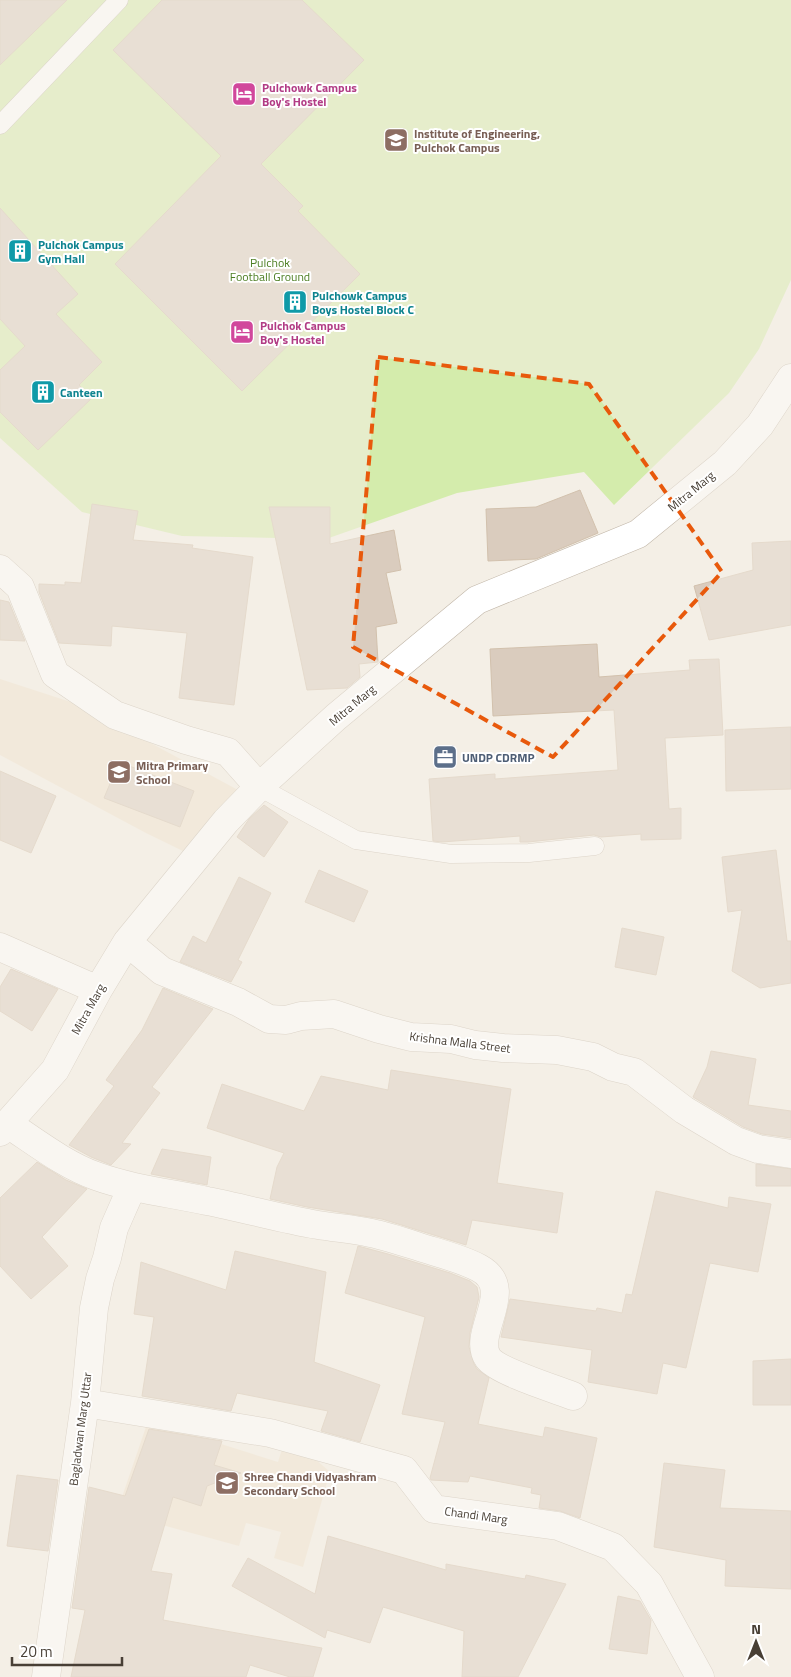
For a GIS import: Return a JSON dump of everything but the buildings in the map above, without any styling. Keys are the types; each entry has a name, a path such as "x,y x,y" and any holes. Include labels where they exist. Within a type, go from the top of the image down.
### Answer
{"street":[{"name":"Mitra Marg","path":"4,1128 55,1070 98,990 127,942 226,821 259,787 336,717 477,600 638,534 725,463 760,425 791,378"},
{"path":"0,569 20,587 55,674 115,715 186,740 228,752 259,787"},
{"name":"Krishna Malla Street","path":"127,942 162,971 244,1005 269,1018 286,1020 301,1016 334,1014 411,1037 451,1039 475,1045 503,1048 556,1050 593,1057 614,1067 634,1072 684,1110 736,1141 758,1149 791,1154"},
{"path":"0,947 98,990"},
{"path":"4,1128 96,1176 132,1187 224,1204 319,1226 371,1233 451,1257 480,1268 495,1283 495,1296 485,1340 484,1351 488,1359 502,1368 573,1396"},
{"name":"Bagladwan Marg Uttar","path":"46,1677 85,1403 94,1308 114,1228 132,1187"},
{"name":"Chandi Marg","path":"85,1403 270,1433 404,1470 434,1509 558,1526 614,1547 649,1584 700,1677"}],"lane":[{"path":"0,125 119,0"},
{"path":"259,787 356,840 451,854 530,854 594,846"}],"highlighted area":[{"path":"378,357 589,384 722,572 553,757 353,647"}],"shaded area":[{"name":"Mitra Primary School","path":"0,679 80,705 238,790 189,854 0,755"},
{"name":"Shree Chandi Vidyashram Secondary School","path":"148,1421 278,1462 283,1446 306,1451 330,1472 303,1567 274,1558 281,1532 246,1523 239,1546 122,1514 123,1494"}],"green space":[{"name":"Pulchok Football Ground","path":"0,0 791,0 791,280 759,349 729,393 614,505 584,472 457,493 326,539 182,536 82,512 0,438"}],"place":[{"name":"Pulchowk Campus Boy's Hostel","path":"244,94"},
{"name":"Institute of Engineering, Pulchok Campus","path":"396,140"},
{"name":"Pulchok Campus Gym Hall","path":"20,251"},
{"name":"Pulchowk Campus Boys Hostel Block C","path":"295,302"},
{"name":"Pulchok Campus Boy's Hostel","path":"242,332"},
{"name":"Canteen","path":"43,392"},
{"name":"UNDP CDRMP","path":"445,757"},
{"name":"Mitra Primary School","path":"119,772"},
{"name":"Shree Chandi Vidyashram Secondary School","path":"227,1483"}]}
